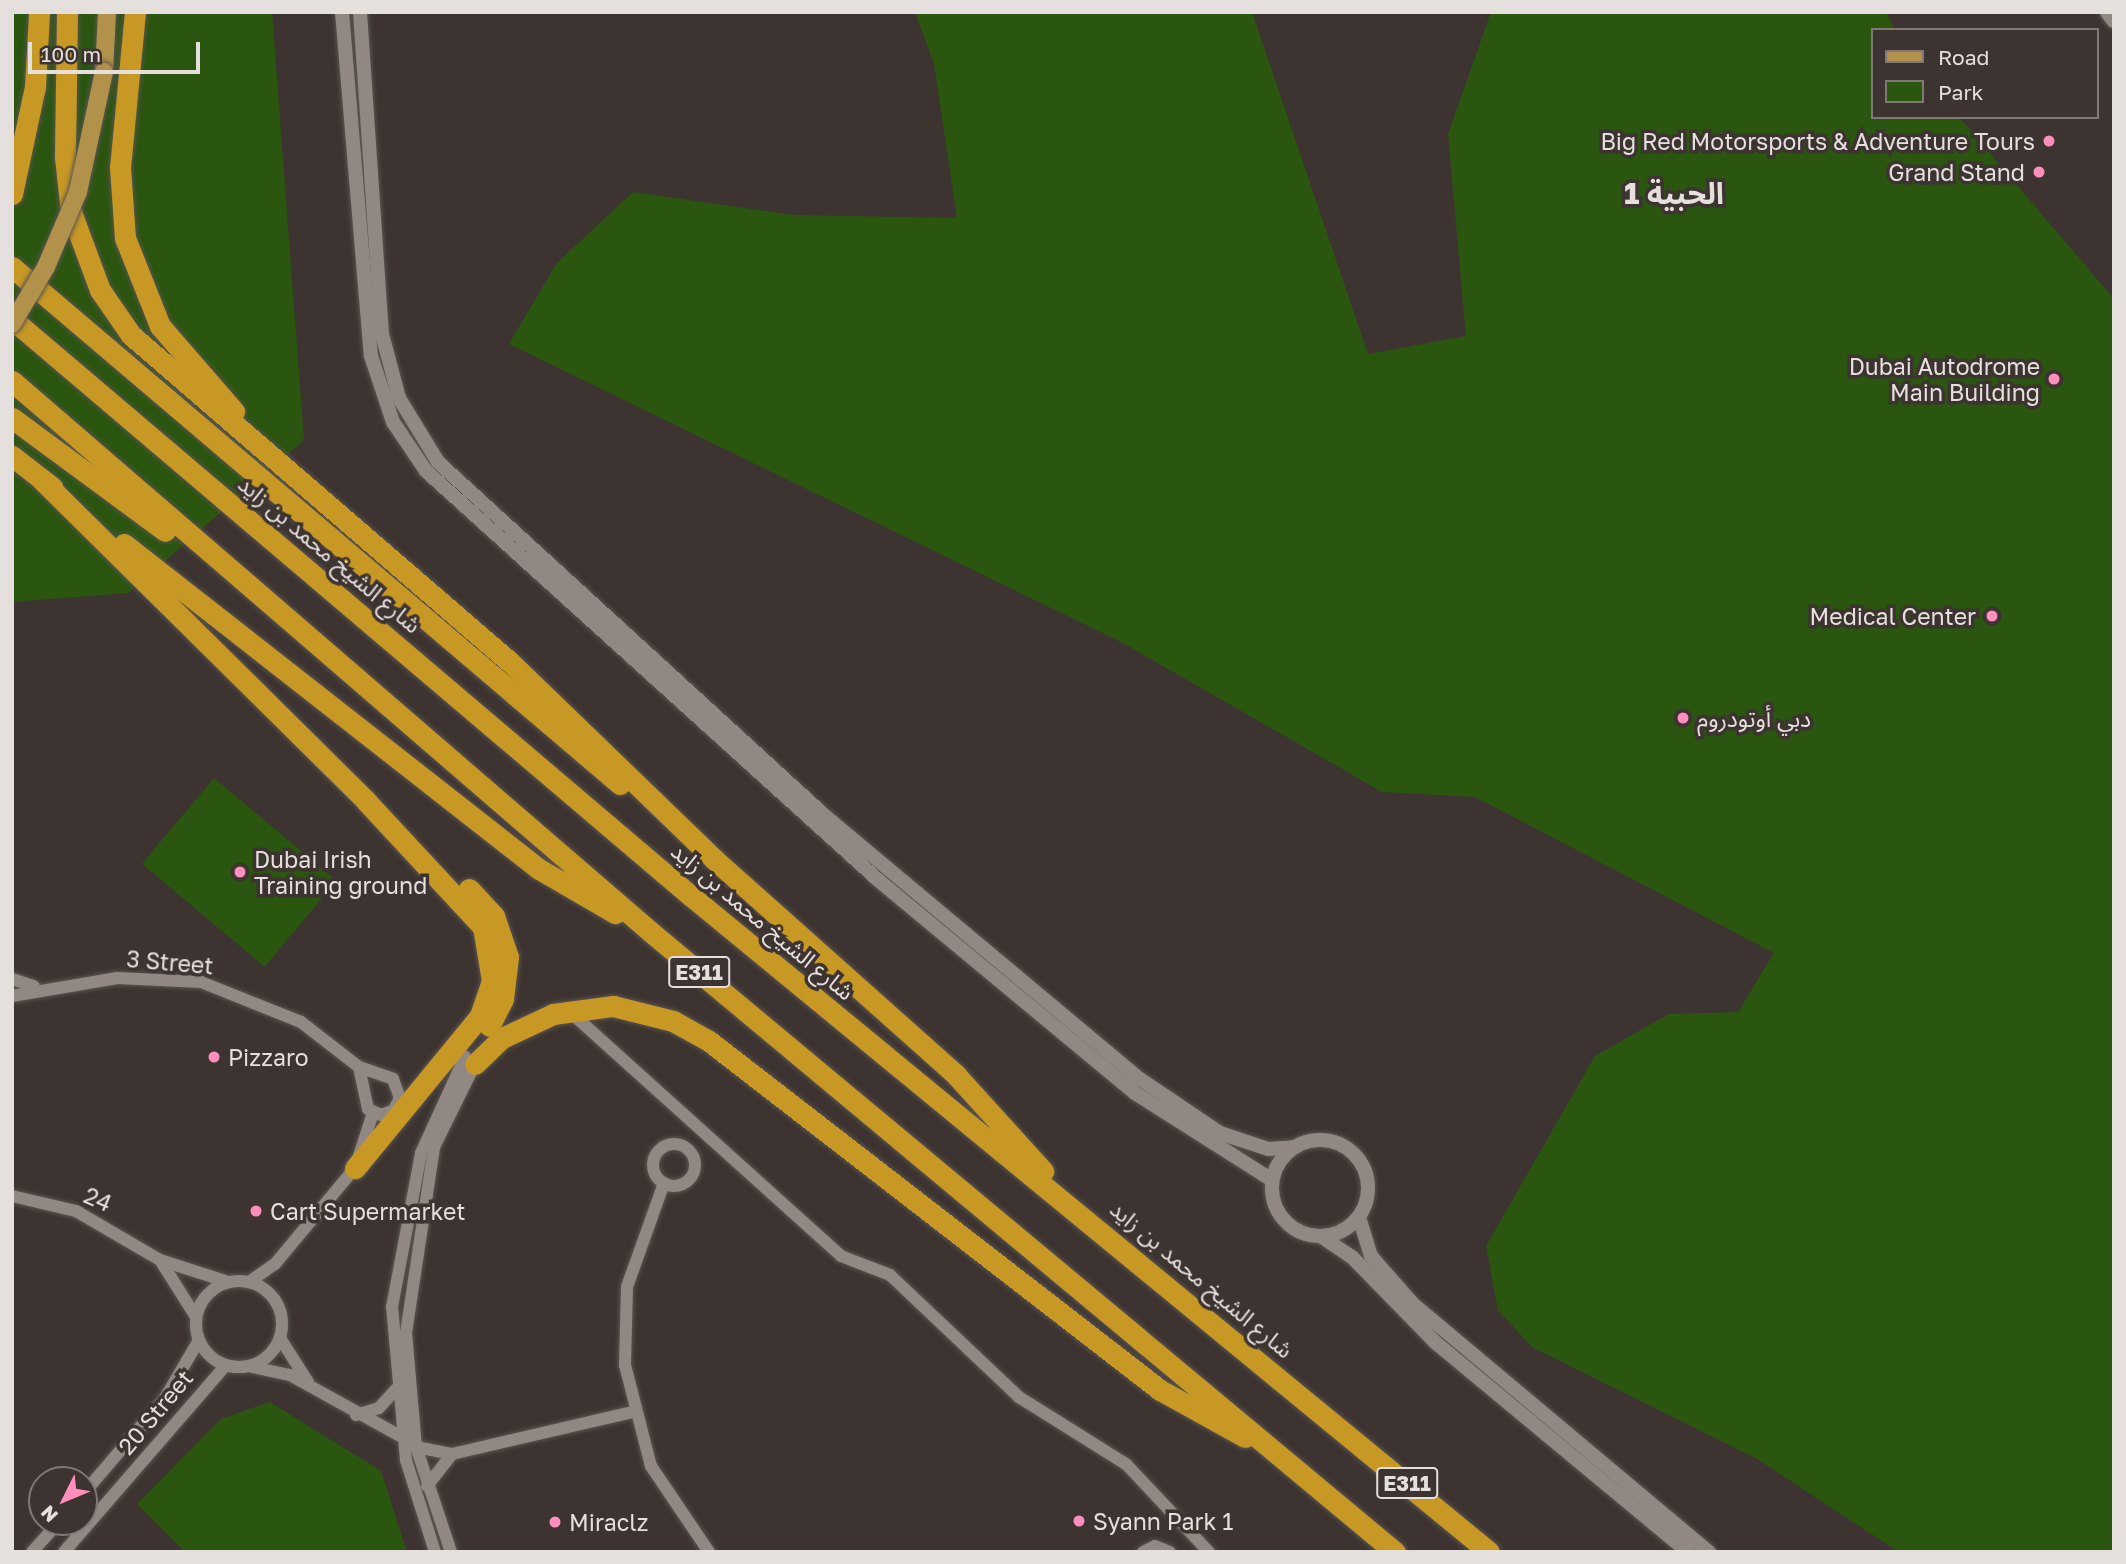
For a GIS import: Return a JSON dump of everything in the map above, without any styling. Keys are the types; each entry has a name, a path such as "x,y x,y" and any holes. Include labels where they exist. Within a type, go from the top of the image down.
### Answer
{"highway":[{"path":"12,194 35,87 39,12"},
{"path":"68,12 65,130 67,185 78,239 123,324 170,375 527,678 715,860"},
{"path":"65,130 81,12"},
{"path":"135,12 120,190 128,249 148,305 204,383 385,555"},
{"path":"12,267 715,860 956,1075 1077,1209"},
{"name":"شارع الشيخ محمد بن زايد","path":"12,319 691,896 1077,1209 1489,1552"},
{"name":"E311","path":"12,381 652,933 1395,1552"},
{"path":"12,418 264,601"},
{"path":"12,456 539,869 652,933"},
{"path":"41,479 366,801 473,912 489,945 492,982 469,1031 355,1168"},
{"path":"366,801 475,894 500,929 508,957 503,999 470,1060"},
{"path":"470,1060 518,1028 569,1011 633,1009 692,1030 1154,1385 1284,1458"}],"main road":[{"path":"12,324 46,267 78,192 104,72 107,12"},
{"path":"2108,12 2114,20"}],"street":[{"path":"342,12 371,356 393,422 426,471 877,879 1141,1098 1272,1180 1284,1220 1322,1237 1352,1257 1441,1348 1688,1552"},
{"path":"359,12 382,334 399,398 438,462 816,807 1140,1079 1220,1133 1268,1149 1329,1141 1355,1156 1368,1192 1359,1217 1371,1256 1412,1303 1709,1552"},
{"name":"3 Street","path":"12,996 38,986 117,978 201,982 301,1021 359,1067 387,1075 400,1091 394,1110 373,1113"},
{"name":"3 Street","path":"12,979 38,986"},
{"path":"569,1011 841,1256 890,1275 1019,1397 1126,1464 1209,1552"},
{"path":"435,1552 402,1437 391,1333 399,1248 429,1128 470,1060"},
{"path":"451,1552 426,1486 416,1447 405,1334 415,1241 434,1147 470,1060"},
{"path":"359,1067 364,1103 373,1113 355,1168 275,1265 249,1282 228,1282 207,1296 197,1317 199,1340 226,1365 246,1366 310,1385 356,1416 402,1437"},
{"path":"1272,1180 1295,1147"},
{"path":"664,1183 627,1287 624,1353 632,1412 651,1466 709,1552"},
{"name":"24","path":"12,1196 96,1219 160,1260 228,1282"},
{"path":"1322,1237 1359,1217"},
{"name":"24","path":"160,1260 197,1317"},
{"path":"249,1282 280,1310 280,1338 310,1385"},
{"path":"246,1366 267,1356 280,1338"},
{"name":"20 Street","path":"98,1476 170,1391 199,1340"},
{"name":"20 Street","path":"64,1552 226,1365"},
{"path":"356,1416 379,1408 396,1389"},
{"path":"416,1447 452,1454 632,1412"},
{"path":"426,1486 452,1454"},
{"path":"32,1552 46,1536"},
{"path":"1143,1552 1155,1546 1170,1552"}],"green space":[{"path":"12,12 272,12 304,440 128,593 12,602"},
{"name":"دبي أوتودروم","path":"915,12 1252,12 1368,354 1466,336 1448,134 1491,12 1886,12 1894,28 1870,28 1870,119 1961,119 2114,299 2114,1552 1899,1552 1757,1459 1532,1347 1498,1310 1486,1246 1595,1056 1669,1014 1738,1012 1774,953 1475,797 1382,792 1123,643 509,344 556,264 633,192 794,215 957,218 934,64"},
{"name":"Dubai Irish Training ground","path":"214,778 337,881 265,967 142,864"},
{"path":"270,1402 381,1471 407,1552 185,1552 137,1504 221,1419"}],"place":[{"name":"Big Red Motorsports & Adventure Tours","path":"2049,141"},
{"name":"Grand Stand","path":"2039,172"},
{"name":"Dubai Autodrome Main Building","path":"2054,379"},
{"name":"Medical Center","path":"1992,616"},
{"name":"دبي أوتودروم","path":"1683,718"},
{"name":"Dubai Irish Training ground","path":"240,872"},
{"name":"Pizzaro","path":"214,1057"},
{"name":"Cart Supermarket","path":"256,1211"},
{"name":"Syann Park 1","path":"1079,1521"},
{"name":"Miraclz","path":"555,1522"}],"district":[{"name":"الحبية 1","path":"1674,193"}]}
